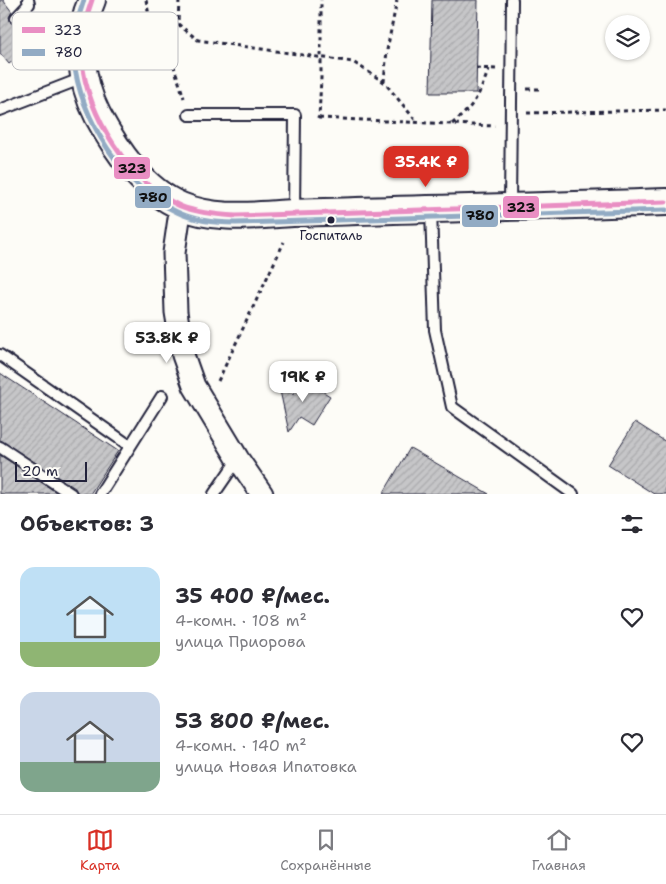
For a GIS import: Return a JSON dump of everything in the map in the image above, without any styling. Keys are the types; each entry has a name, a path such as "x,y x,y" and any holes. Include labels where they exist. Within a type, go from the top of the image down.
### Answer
{"street":[{"path":"83,70 95,110 113,143 139,175 160,194 181,206 203,213 236,217 294,213 666,202"},
{"path":"181,206 174,253 176,312 183,355 194,386 238,459 262,494"}],"lane":[{"path":"22,12 29,4 28,0"},
{"path":"510,208 512,0"},
{"path":"0,110 84,78"},
{"path":"189,115 295,115 294,213"},
{"path":"430,209 435,330 452,407 574,494"},
{"path":"0,355 130,446"},
{"path":"100,494 162,396"},
{"path":"0,447 71,494"},
{"path":"214,494 238,459"}],"path":[{"path":"179,0 178,24 198,40 353,62 384,82 417,122"},
{"path":"319,118 322,0"},
{"path":"384,82 387,50 397,0"},
{"path":"452,124 478,98 489,69"},
{"path":"175,70 189,115"},
{"path":"511,113 666,110"},
{"path":"295,115 319,118 511,127"},
{"path":"206,407 284,242"}],"building":[{"path":"0,0 3,0 12,12 9,17 12,24 12,62 9,64 0,53"},
{"path":"432,0 478,0 476,93 430,93"},
{"path":"0,373 118,451 90,494 78,494 75,488 0,440"},
{"path":"302,379 330,396 312,425 299,417 289,432 279,386 293,394"},
{"path":"635,422 666,442 666,494 654,494 608,465"},
{"path":"410,448 489,494 383,494"},
{"path":"0,455 59,494 0,494"}],"transit line":[{"name":"780","path":"80,12 84,0"},
{"name":"323","path":"88,12 92,0"},
{"name":"780","path":"76,70 85,104 95,127 122,168 139,186 158,201 191,218 221,223 236,223 666,210"},
{"name":"323","path":"83,70 92,102 102,124 128,164 144,181 162,195 180,206 208,213 236,216 666,202"}],"place":[{"name":"Госпиталь","path":"331,220"}]}
